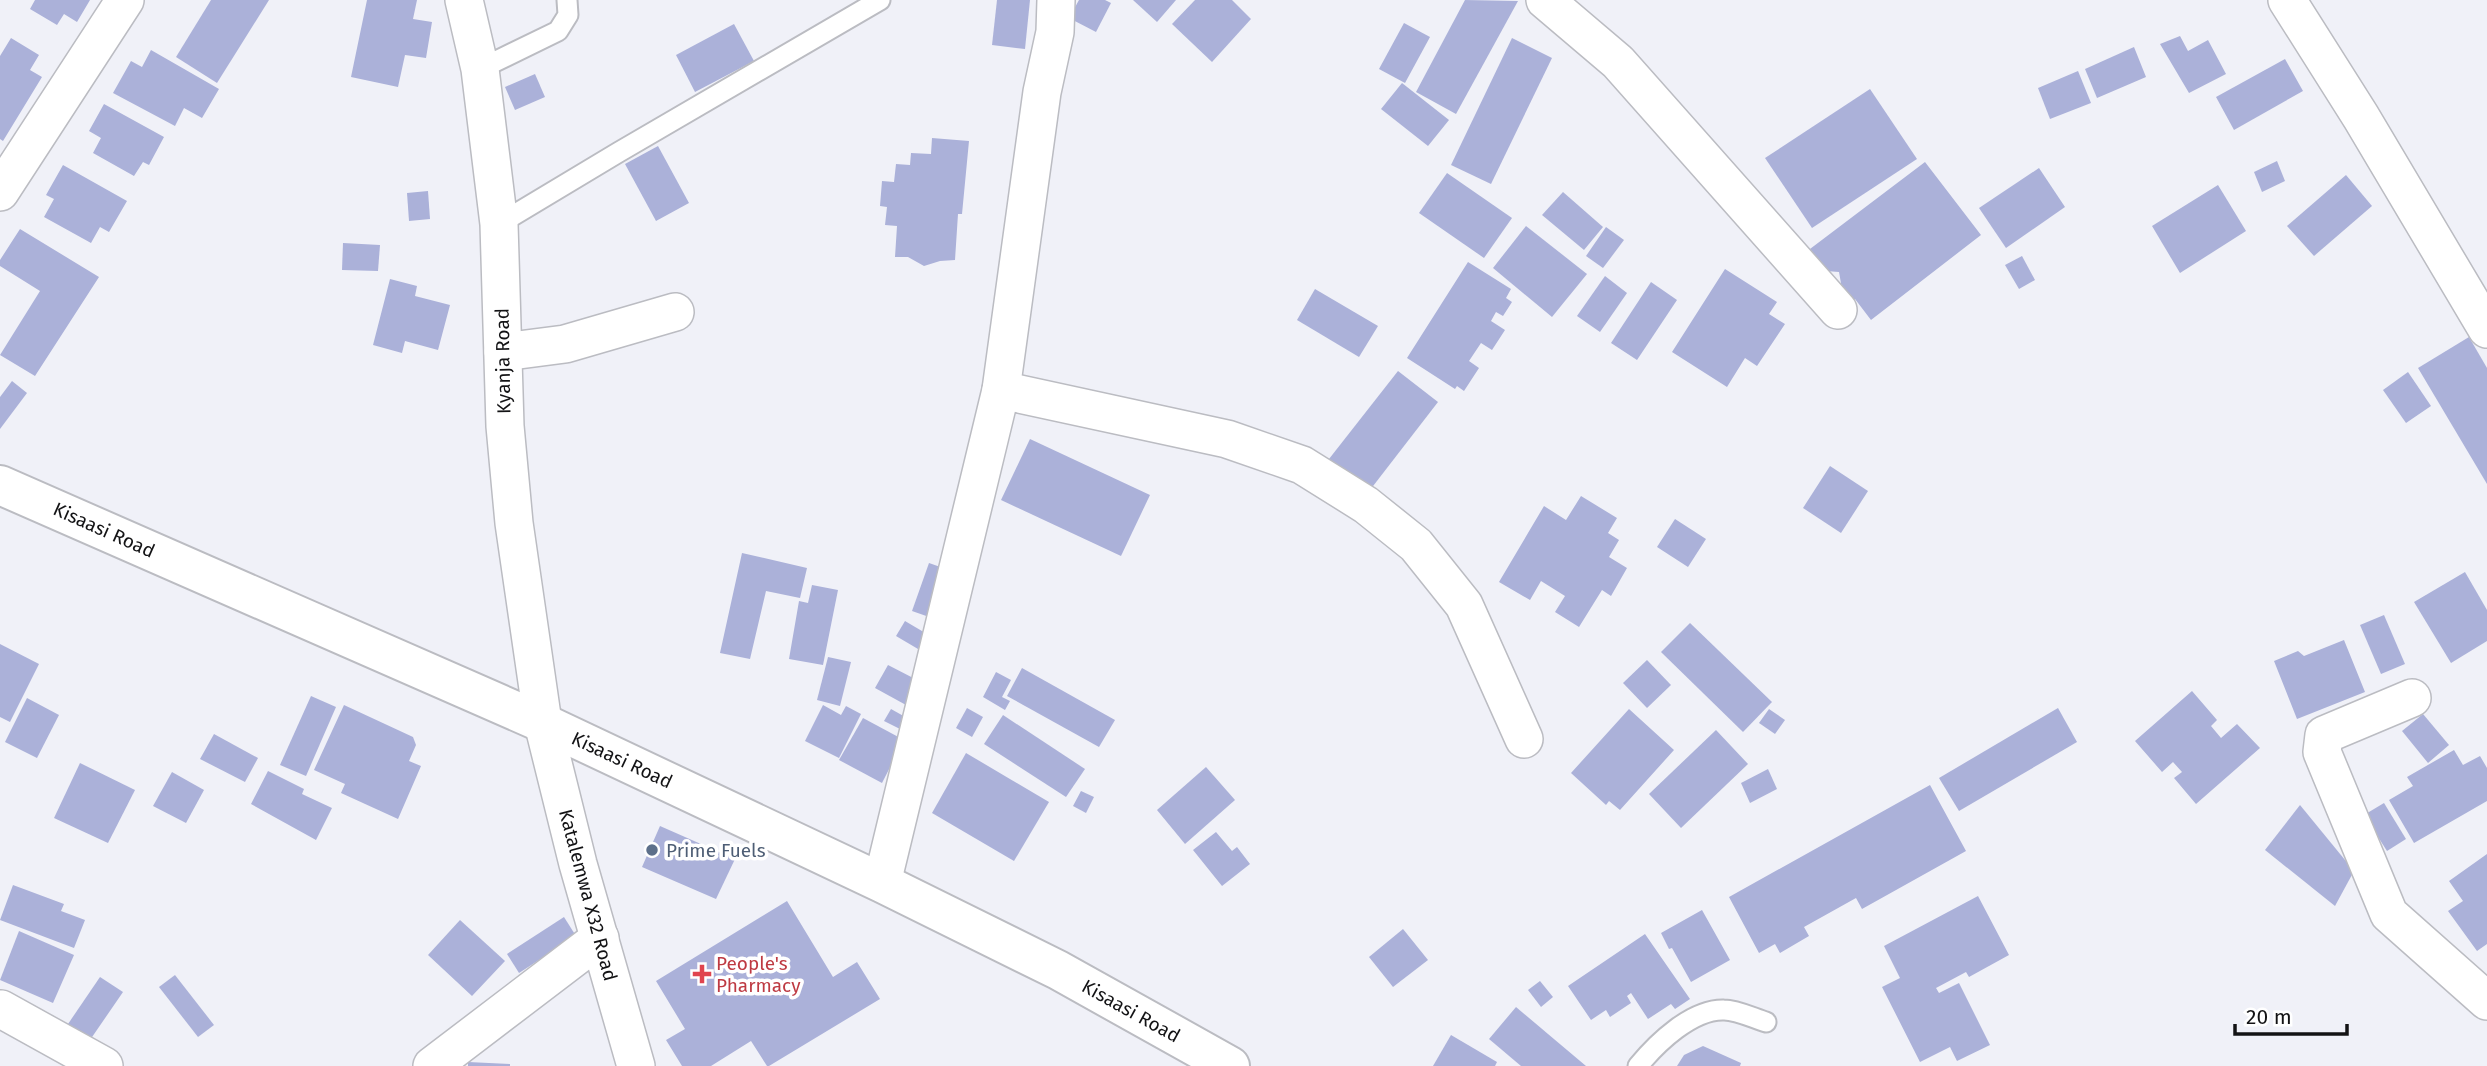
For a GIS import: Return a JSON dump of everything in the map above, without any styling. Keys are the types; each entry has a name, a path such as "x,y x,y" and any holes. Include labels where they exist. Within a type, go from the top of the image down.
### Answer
{"main road":[{"name":"Kisaasi Road","path":"0,485 543,723 882,883 1058,970 1230,1066"}],"street":[{"path":"0,192 125,0"},
{"name":"Kyanja Road","path":"464,0 480,69 499,224 505,426 514,523 543,723"},
{"path":"882,883 1001,390 1042,92 1055,32 1056,0"},
{"path":"1545,0 1618,62 1838,310"},
{"path":"2287,0 2361,117 2487,329"},
{"path":"503,352 565,344 675,312"},
{"path":"1001,390 1227,439 1302,464 1366,505 1416,545 1464,605 1524,739"},
{"path":"2412,698 2324,734 2322,752 2389,914 2487,1001"},
{"name":"Katalemwa X32 Road","path":"543,723 578,864 636,1066"},
{"path":"432,1066 600,938"},
{"path":"2,1009 104,1066"}],"lane":[{"path":"480,69 558,31 568,15 567,0"},
{"path":"499,224 880,0"},
{"path":"1638,1066 1648,1053 1692,1017 1723,1010 1766,1022"}],"building":[{"path":"35,0 90,0 77,22 64,14 57,25 30,9"},
{"path":"211,0 269,0 217,83 176,57"},
{"path":"367,0 417,0 413,19 432,22 426,58 405,55 398,87 351,77"},
{"path":"997,0 1030,0 1025,49 992,45"},
{"path":"1079,0 1105,0 1111,3 1096,32 1069,18"},
{"path":"1133,0 1176,0 1157,22"},
{"path":"1195,0 1232,0 1251,19 1212,62 1172,24"},
{"path":"1465,0 1518,1 1456,114 1416,92"},
{"path":"1404,23 1430,37 1405,83 1379,69"},
{"path":"734,24 754,61 695,92 676,55"},
{"path":"2180,36 2188,51 2208,40 2226,74 2189,93 2160,44"},
{"path":"11,38 39,55 30,70 42,77 3,141 0,139 0,56"},
{"path":"1512,38 1552,58 1491,184 1451,165"},
{"path":"2134,47 2146,77 2097,98 2085,69"},
{"path":"151,50 219,89 202,118 184,108 175,126 113,93 131,61 142,67"},
{"path":"2285,59 2303,91 2234,130 2216,97"},
{"path":"2078,71 2091,103 2050,119 2038,88"},
{"path":"535,74 545,97 515,110 505,87"},
{"path":"1402,83 1449,120 1428,146 1381,109"},
{"path":"1870,89 1917,159 1812,228 1765,158"},
{"path":"104,104 164,137 149,165 143,162 134,176 93,153 101,138 89,131"},
{"path":"932,138 969,141 962,214 958,214 955,260 924,266 908,257 895,257 897,226 885,225 887,207 880,206 882,181 894,182 896,164 910,165 911,153 931,154"},
{"path":"658,146 689,203 656,221 625,164"},
{"path":"2277,161 2285,181 2262,192 2254,172"},
{"path":"1925,162 1981,235 1871,320 1855,299 1845,306 1839,272 1813,270 1806,252"},
{"path":"63,165 127,201 109,232 100,227 91,243 44,217 54,199 46,195"},
{"path":"2039,168 2065,207 2006,248 1979,208"},
{"path":"1447,173 1512,218 1484,258 1419,213"},
{"path":"2346,175 2372,206 2314,256 2287,226"},
{"path":"2218,185 2246,231 2180,273 2152,226"},
{"path":"428,191 430,219 409,221 407,193"},
{"path":"1563,192 1603,227 1584,250 1542,215"},
{"path":"1526,226 1587,274 1552,317 1493,268"},
{"path":"1606,227 1624,240 1603,268 1586,256"},
{"path":"20,229 99,277 35,376 0,355 40,291 0,266 0,260"},
{"path":"343,243 380,245 378,271 342,270"},
{"path":"2022,256 2035,280 2019,289 2005,265"},
{"path":"1468,262 1511,289 1506,298 1512,302 1503,316 1496,312 1491,321 1505,330 1492,350 1481,343 1469,361 1479,368 1464,391 1457,386 1455,389 1407,358"},
{"path":"1725,269 1777,302 1769,314 1785,324 1757,366 1745,358 1727,387 1672,352"},
{"path":"1605,276 1627,293 1600,332 1577,316"},
{"path":"390,279 417,286 415,296 450,305 438,350 405,341 402,353 373,345"},
{"path":"1651,282 1677,300 1637,360 1611,343"},
{"path":"1315,289 1378,326 1359,357 1297,320"},
{"path":"2469,337 2487,368 2487,484 2418,368"},
{"path":"1398,371 1438,402 1370,490 1329,459"},
{"path":"2408,372 2431,406 2406,423 2383,390"},
{"path":"12,381 27,393 0,429 0,397"},
{"path":"1030,439 1150,495 1121,556 1001,500"},
{"path":"1830,466 1868,491 1841,533 1803,508"},
{"path":"1581,496 1617,518 1608,533 1619,540 1609,557 1627,568 1611,596 1602,590 1579,627 1555,612 1565,596 1541,581 1530,600 1499,582 1544,506 1566,520"},
{"path":"1675,519 1706,539 1688,567 1657,547"},
{"path":"742,553 807,568 800,598 766,591 750,659 720,653"},
{"path":"929,563 949,570 932,618 912,611"},
{"path":"2465,572 2487,610 2487,641 2451,663 2414,602"},
{"path":"812,585 838,590 823,665 789,659 799,601 808,603"},
{"path":"2384,615 2405,664 2381,674 2360,625"},
{"path":"905,621 927,634 918,649 896,636"},
{"path":"1690,623 1772,702 1743,732 1661,652"},
{"path":"2344,640 2365,692 2297,719 2274,661 2298,651 2304,656"},
{"path":"0,644 39,664 10,722 0,717"},
{"path":"828,657 851,662 840,706 817,700"},
{"path":"1647,660 1671,685 1647,708 1623,683"},
{"path":"888,665 919,681 906,705 875,688"},
{"path":"1022,668 1115,720 1099,747 1007,696"},
{"path":"996,672 1011,680 1002,697 1010,701 1005,710 983,697"},
{"path":"2192,691 2217,720 2211,726 2221,738 2237,724 2260,748 2196,804 2174,778 2182,772 2173,762 2162,772 2135,741"},
{"path":"311,696 336,707 306,776 280,765"},
{"path":"27,698 59,715 37,758 5,742"},
{"path":"344,705 413,737 416,745 409,761 421,766 398,819 341,793 345,784 314,770"},
{"path":"823,705 841,715 846,706 861,714 839,758 805,741"},
{"path":"967,708 983,717 972,737 956,728"},
{"path":"2058,708 2077,742 1959,811 1939,778"},
{"path":"891,709 916,723 910,734 884,721"},
{"path":"1629,709 1674,750 1620,810 1609,801 1606,805 1571,773"},
{"path":"1769,709 1785,720 1775,734 1759,723"},
{"path":"2423,714 2449,745 2428,763 2402,731"},
{"path":"1003,715 1085,769 1066,797 984,744"},
{"path":"863,718 904,740 882,783 839,760"},
{"path":"1716,730 1748,764 1681,828 1649,794"},
{"path":"214,734 258,758 245,782 200,759"},
{"path":"2454,750 2463,765 2480,756 2487,768 2487,801 2414,843 2389,800 2413,786 2407,777"},
{"path":"966,753 1049,802 1014,861 932,813"},
{"path":"80,763 135,790 108,843 54,818"},
{"path":"1206,767 1235,800 1185,844 1157,810"},
{"path":"1768,769 1777,789 1750,803 1741,783"},
{"path":"268,771 304,789 302,794 332,808 316,840 251,804"},
{"path":"172,772 204,790 186,823 153,806"},
{"path":"1930,785 1966,851 1862,909 1856,898 1804,927 1809,936 1780,953 1775,944 1759,953 1729,897"},
{"path":"1081,791 1094,797 1086,813 1073,806"},
{"path":"2384,803 2406,839 2387,851 2364,815"},
{"path":"2300,805 2354,871 2335,906 2265,850"},
{"path":"660,826 735,859 716,899 642,867"},
{"path":"1216,832 1232,851 1237,847 1250,864 1222,886 1193,850"},
{"path":"2487,854 2487,944 2477,951 2448,911 2463,901 2449,881"},
{"path":"13,885 64,904 61,911 85,920 74,948 0,920"},
{"path":"1978,896 2009,955 1969,977 1966,972 1936,988 1939,993 1959,983 1990,1045 1957,1061 1950,1047 1920,1062 1882,987 1900,978 1884,946"},
{"path":"787,901 833,977 857,962 880,999 769,1066 751,1041 711,1066 682,1066 666,1040 685,1029 656,981"},
{"path":"1702,910 1730,960 1691,982 1661,933"},
{"path":"564,917 576,936 519,973 507,954"},
{"path":"460,920 505,961 472,996 428,955"},
{"path":"1403,929 1428,960 1393,987 1369,957"},
{"path":"19,931 74,955 53,1003 0,980"},
{"path":"1645,934 1690,999 1675,1009 1671,1004 1648,1019 1631,993 1627,996 1631,1003 1610,1017 1606,1010 1591,1020 1568,986"},
{"path":"175,975 214,1025 198,1037 159,987"},
{"path":"100,977 123,992 90,1040 68,1024"},
{"path":"1540,981 1553,997 1541,1007 1528,990"},
{"path":"1516,1007 1586,1066 1521,1066 1489,1039"},
{"path":"1451,1035 1497,1062 1495,1066 1433,1066"},
{"path":"1703,1046 1741,1063 1740,1066 1677,1066 1684,1055"},
{"path":"468,1062 510,1064 510,1066 468,1066"}],"place":[{"name":"Prime Fuels","path":"652,850"},
{"name":"People's Pharmacy","path":"702,974"}]}
